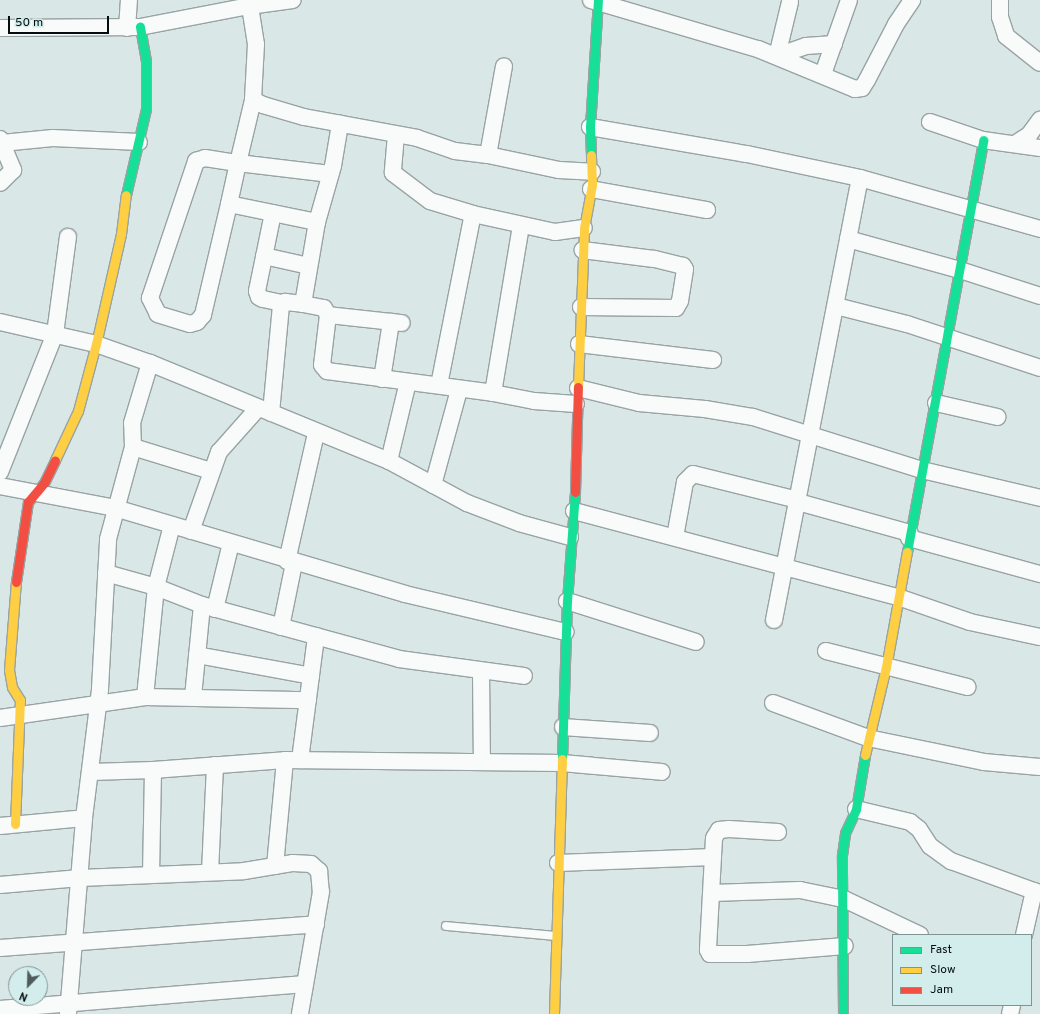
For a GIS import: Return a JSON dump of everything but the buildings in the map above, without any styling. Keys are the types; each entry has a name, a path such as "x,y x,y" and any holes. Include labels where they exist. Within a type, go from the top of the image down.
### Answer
{"street":[{"path":"84,818 7,825 20,700 12,687 9,670 13,603 28,502 37,494 78,411 96,344 121,234 123,204 146,109 146,61 133,28 129,0"},
{"path":"0,28 133,28 210,7 293,0"},
{"path":"554,1014 567,601 570,537 574,511 576,404 578,388 584,228 591,189 592,172 590,127 596,0 777,56 823,74 855,89 862,88 896,24 912,0"},
{"path":"823,74 849,0"},
{"path":"1000,0 1000,17 1006,36 1040,63"},
{"path":"777,56 790,2"},
{"path":"249,3 256,44 253,100 238,163 203,315 198,322 190,324 158,314 150,298 196,161 205,158 238,163 330,174"},
{"path":"777,56 806,46 834,44"},
{"path":"488,155 504,66"},
{"path":"253,100 286,113 417,138 455,151 488,155 559,170 592,172"},
{"path":"1014,144 1029,135 1040,120"},
{"path":"930,122 983,140 1040,148"},
{"path":"303,304 317,222 330,174 340,124"},
{"path":"590,127 747,154 860,178 1040,229"},
{"path":"396,135 393,173 430,201 473,214 555,232 584,228"},
{"path":"0,183 13,170 1,141 60,138 139,142"},
{"path":"843,1014 845,946 842,855 845,833 856,809 868,738 886,667 922,470 936,403 983,140"},
{"path":"774,620 786,566 860,178"},
{"path":"591,189 707,210"},
{"path":"229,204 317,222"},
{"path":"273,213 264,256 258,296 282,303 303,304 324,308 328,316 322,365 324,369 408,382 439,385 459,390 493,393 534,401 576,404"},
{"path":"439,385 473,214"},
{"path":"493,393 521,225"},
{"path":"0,472 55,334 68,237"},
{"path":"848,239 960,270 1040,296"},
{"path":"581,307 676,308 680,301 685,269 683,266 654,259 583,250"},
{"path":"264,256 309,266"},
{"path":"191,531 211,470 219,452 264,411 282,303"},
{"path":"836,306 947,337 1040,368"},
{"path":"328,316 396,323 382,378"},
{"path":"0,322 96,344 150,363 316,433 389,461 487,510 570,537"},
{"path":"579,344 713,360"},
{"path":"68,1009 75,942 84,818 91,772 98,703 108,539 115,508 133,447 132,423 150,363"},
{"path":"389,461 408,382"},
{"path":"578,388 639,403 705,409 753,417 922,470 1040,498"},
{"path":"433,484 459,390"},
{"path":"936,403 996,417"},
{"path":"281,627 291,562 316,433"},
{"path":"133,447 211,470"},
{"path":"674,537 685,482 693,474 798,501 1040,574"},
{"path":"0,486 115,508 291,562 478,613 566,632"},
{"path":"574,511 786,566 898,597 964,620 1040,637"},
{"path":"145,697 156,587 172,525"},
{"path":"193,697 197,655 208,607 231,543"},
{"path":"106,573 156,587 208,607 399,659 481,672 524,676"},
{"path":"567,601 696,642"},
{"path":"275,866 293,760 308,700 316,636"},
{"path":"826,651 967,687"},
{"path":"197,655 311,676"},
{"path":"481,672 482,762"},
{"path":"0,718 145,697 308,700"},
{"path":"774,703 868,738 984,762 1040,767"},
{"path":"563,727 650,734"},
{"path":"91,772 153,770 293,760 562,764 662,772"},
{"path":"210,872 215,765"},
{"path":"150,875 153,770"},
{"path":"856,809 910,822 920,829 930,846 952,861 1037,892 1024,934"},
{"path":"778,832 719,830 714,838 708,950 714,955 845,946"},
{"path":"558,863 712,857"},
{"path":"0,885 80,878 210,872 311,864 319,871 321,892 300,1014"},
{"path":"712,893 800,890 844,899 918,934"},
{"path":"0,948 316,924"},
{"path":"0,1009 68,1009 305,984"}],"lane":[{"path":"446,926 556,936"}],"traffic: fast":[{"path":"591,155 590,127 598,0"},
{"path":"126,195 146,109 146,61 140,27"},
{"path":"907,552 983,140"},
{"path":"562,759 567,601 575,492"},
{"path":"843,1014 842,855 845,833 856,809 865,755"}],"traffic: slow":[{"path":"578,387 584,228 592,185 591,155"},
{"path":"55,460 78,411 96,344 121,234 126,195"},
{"path":"865,755 886,667 907,552"},
{"path":"15,824 20,700 12,687 9,670 16,582"},
{"path":"554,1014 562,759"}],"traffic: jam":[{"path":"575,492 578,387"},
{"path":"16,582 28,502 44,483 55,460"}]}
